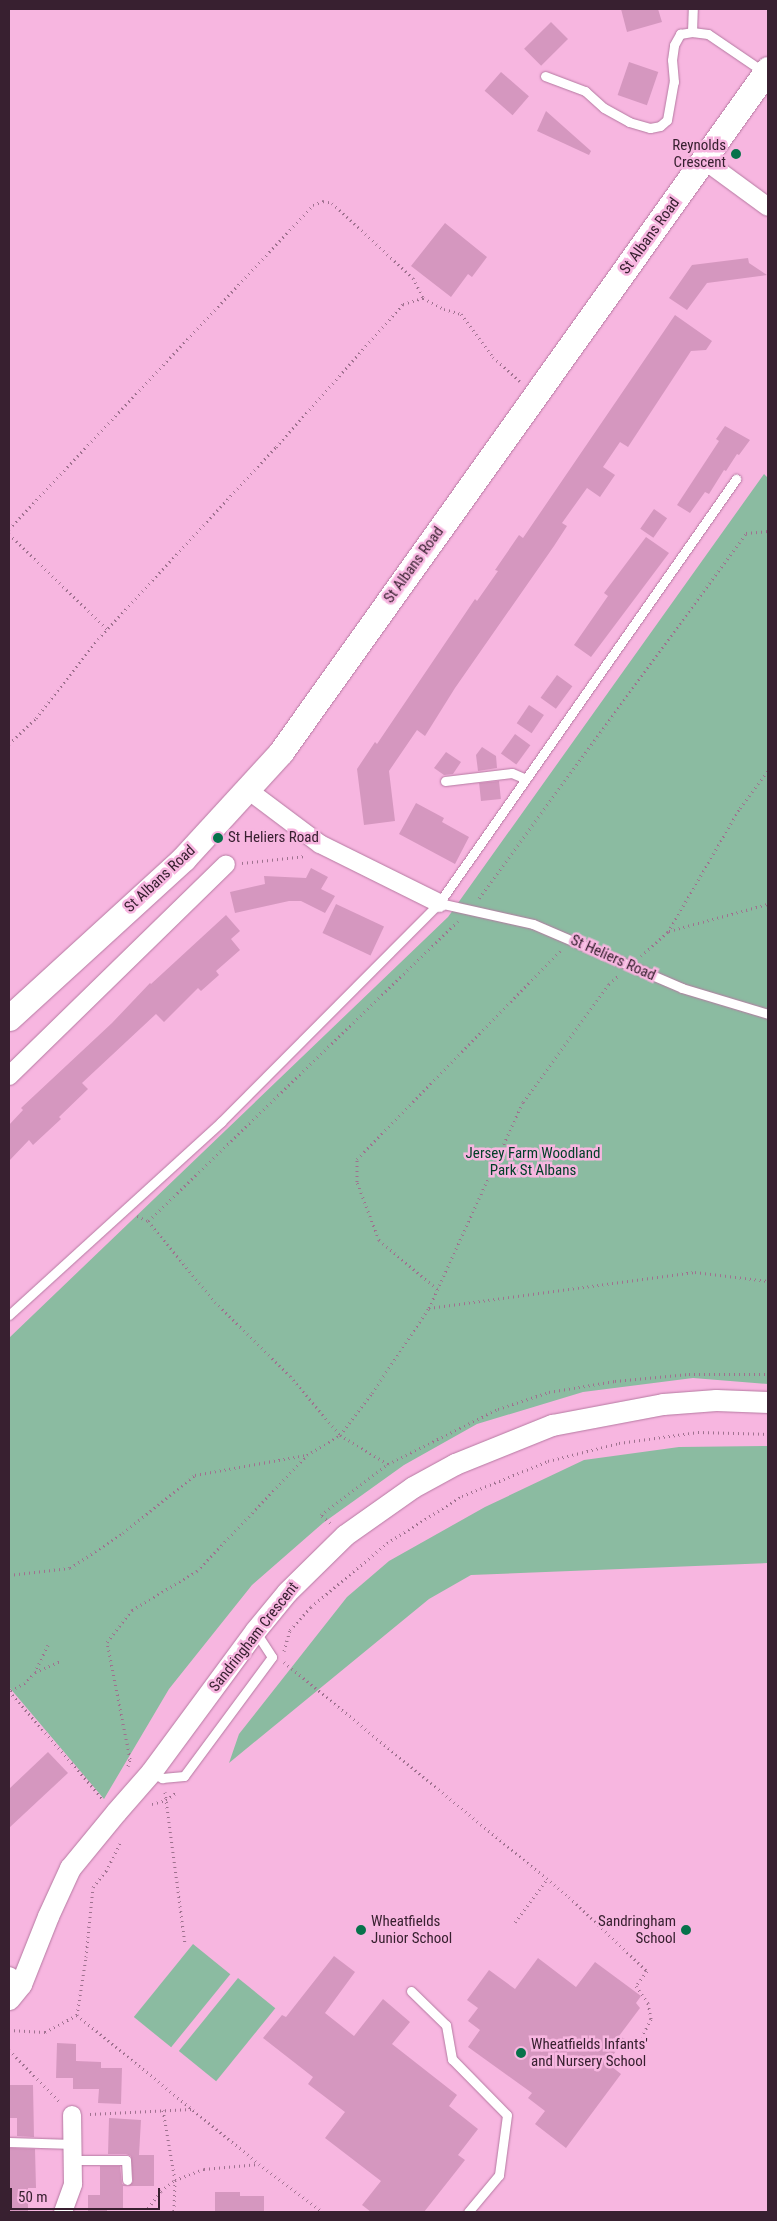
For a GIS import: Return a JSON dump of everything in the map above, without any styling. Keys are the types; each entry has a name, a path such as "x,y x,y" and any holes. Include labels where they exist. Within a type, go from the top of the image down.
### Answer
{"main road":[{"name":"St Albans Road","path":"9,1018 184,858 281,752 767,71"}],"street":[{"path":"704,160 768,207"},
{"name":"St Heliers Road","path":"248,790 320,844 439,903"},
{"path":"9,1076 226,864"},
{"name":"Sandringham Crescent","path":"13,1986 70,1868 151,1772 255,1631 287,1592 345,1535 412,1487 491,1448 552,1425 663,1404 716,1400 768,1402"},
{"path":"63,2212 74,2184 72,2116"}],"lane":[{"path":"692,32 693,9"},
{"path":"545,76 585,91 604,108 629,122 650,128 660,126 667,120 674,82 674,44 680,34 692,32 708,34 767,71"},
{"path":"9,1315 222,1122 439,903 736,479"},
{"path":"444,781 512,773 526,779"},
{"name":"St Heliers Road","path":"439,903 533,924 682,988 768,1014"},
{"path":"151,1772 162,1778 184,1776 272,1657 255,1631"},
{"path":"411,1991 446,2025 452,2059 507,2115 499,2175 468,2212"},
{"path":"9,2142 126,2160 127,2180"}],"path":[{"path":"9,529 313,205 323,201 332,203 413,278 423,298 444,309 461,314 492,357 536,395"},
{"path":"9,744 36,718 107,629 276,447 403,304 423,298"},
{"path":"388,1464 340,1435 290,1376 216,1302 148,1221 470,910 746,533 768,531"},
{"path":"9,534 107,629"},
{"path":"130,1758 107,1642 132,1610 196,1571 307,1455 340,1435 372,1393 429,1308 523,1102 609,984 668,932 740,808 768,770"},
{"path":"226,864 312,856 320,844"},
{"path":"668,932 768,904"},
{"path":"438,1289 379,1240 357,1182 357,1159 562,950 564,936"},
{"path":"429,1308 695,1272 768,1281"},
{"path":"345,1535 321,1515 388,1464 498,1409 549,1392 615,1381 689,1374 768,1374"},
{"path":"642,2037 650,2019 648,2003 636,1986 647,1971 548,1879 282,1660 290,1630 311,1607 387,1543 462,1496 548,1461 619,1442 698,1432 768,1434"},
{"path":"9,1574 70,1568 123,1533 195,1475 307,1455"},
{"path":"48,1645 35,1672 26,1683 9,1690 106,1802"},
{"path":"35,1672 61,1661"},
{"path":"166,1800 185,1942"},
{"path":"77,2015 86,1957 93,1887 106,1871 121,1841 122,1832"},
{"path":"515,1922 548,1879"},
{"path":"9,2030 45,2032 77,2015"},
{"path":"77,2015 259,2164 323,2212"},
{"path":"9,2050 72,2116 192,2109"},
{"path":"163,2110 175,2180 174,2212"},
{"path":"145,2212 161,2191 175,2180 204,2169 259,2164"}],"green space":[{"name":"Jersey Farm Woodland Park St Albans","path":"764,474 768,478 768,1384 693,1378 583,1392 477,1424 404,1465 323,1523 252,1585 169,1689 104,1799 9,1687 9,1338 448,917"},
{"path":"768,1446 768,1563 471,1575 429,1599 229,1763 239,1734 347,1597 389,1561 485,1507 584,1460 679,1447"},
{"path":"193,1944 230,1974 171,2047 134,2017"},
{"path":"238,1978 275,2008 216,2081 179,2051"}],"building":[{"path":"621,9 658,9 662,22 627,32"},
{"path":"551,22 568,39 541,66 524,49"},
{"path":"629,62 658,72 647,105 618,95"},
{"path":"501,72 529,96 513,115 485,91"},
{"path":"546,111 591,151 589,155 537,131"},
{"path":"445,223 487,257 472,277 468,274 451,297 411,266"},
{"path":"748,258 749,263 767,275 707,283 687,310 669,298 692,265"},
{"path":"675,315 712,341 706,350 691,351 628,447 620,442 603,467 615,475 600,497 587,488 562,523 567,526 554,546 455,688 425,736 417,730 389,771 395,821 364,825 357,769 375,742 377,744 475,599 477,601 498,571 495,570 519,535 523,538"},
{"path":"725,426 750,440 739,455 737,454 726,471 724,470 709,494 705,492 690,513 677,505 719,441 716,439"},
{"path":"654,509 667,518 653,538 640,529"},
{"path":"646,537 669,553 591,657 574,645 608,596 604,593"},
{"path":"557,675 572,686 556,709 541,698"},
{"path":"529,705 544,715 532,733 517,723"},
{"path":"515,734 530,745 516,765 501,753"},
{"path":"482,747 496,756 497,768 478,771 476,755"},
{"path":"446,752 461,762 453,774 444,775 434,768"},
{"path":"499,781 501,799 481,801 479,783"},
{"path":"416,803 444,818 442,822 469,837 455,864 399,834"},
{"path":"311,868 328,877 321,889 335,896 325,913 301,901 289,901 235,913 230,892 265,884 264,876 306,878"},
{"path":"336,904 384,926 371,955 322,933"},
{"path":"226,915 240,931 231,939 240,950 216,971 219,975 201,991 198,988 164,1022 156,1014 82,1083 88,1089 59,1117 61,1119 33,1145 29,1140 9,1161 9,1125 23,1110 21,1108 112,1023 150,983"},
{"path":"48,1752 68,1773 9,1828 9,1789"},
{"name":"Wheatfields Junior School","path":"334,1956 355,1972 325,2013 354,2036 383,1999 410,2022 392,2044 457,2095 449,2106 478,2129 458,2155 465,2160 424,2212 371,2212 362,2205 381,2181 325,2138 345,2112 308,2084 313,2077 263,2038 282,2015 286,2017"},
{"name":"Wheatfields Infants' and Nursery School","path":"538,1958 576,1987 595,1962 641,1996 636,2003 640,2008 619,2036 625,2039 607,2063 621,2074 566,2148 535,2124 545,2111 528,2098 532,2093 468,2047 480,2030 468,2021 478,2008 467,2000 489,1970 515,1989"},
{"path":"57,2043 76,2044 76,2061 101,2062 101,2068 122,2068 121,2104 98,2103 99,2089 73,2089 73,2078 56,2078"},
{"path":"9,2085 33,2085 34,2137 17,2136 17,2118 9,2118"},
{"path":"109,2118 141,2120 139,2155 154,2155 154,2186 128,2186 133,2182 131,2156 126,2154 108,2154"},
{"path":"9,2148 35,2149 36,2188 28,2188 28,2212 9,2212"},
{"path":"100,2166 120,2166 122,2184 128,2186 123,2186 123,2208 107,2208 107,2212 88,2212 88,2195 100,2195"},
{"path":"215,2192 240,2192 240,2196 264,2196 264,2212 215,2212"}],"place":[{"name":"Reynolds Crescent","path":"736,154"},
{"name":"St Heliers Road","path":"218,838"},
{"name":"Wheatfields Junior School","path":"361,1930"},
{"name":"Sandringham School","path":"686,1930"},
{"name":"Wheatfields Infants' and Nursery School","path":"521,2053"}]}
